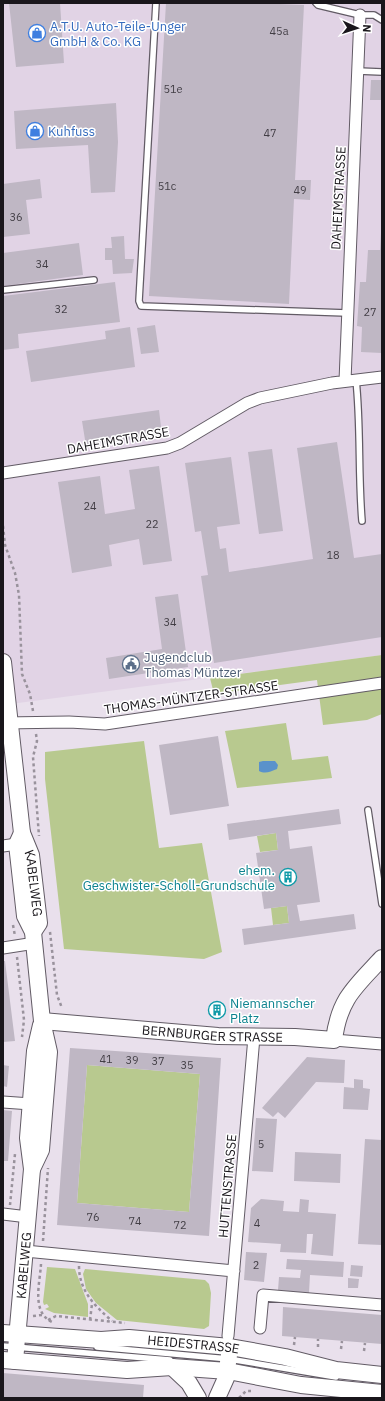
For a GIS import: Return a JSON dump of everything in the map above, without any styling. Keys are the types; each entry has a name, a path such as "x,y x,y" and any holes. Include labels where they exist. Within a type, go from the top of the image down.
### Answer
{"main road":[{"name":"KABELWEG","path":"3,662 14,841 31,855 39,923 34,938 42,1021 49,1052 41,1150 32,1169"},
{"path":"334,1040 336,1024 344,1002 351,991 382,958"},
{"name":"KABELWEG","path":"10,1345 25,1251 32,1169 28,1138 35,1051 42,1021"},
{"name":"BERNBURGER STRASSE","path":"42,1021 218,1036 296,1037 334,1040"},
{"name":"HEIDESTRASSE","path":"10,1345 129,1338 229,1356 382,1375"},
{"name":"HEIDESTRASSE","path":"10,1345 127,1370 172,1367 229,1356 307,1386 382,1393"},
{"path":"217,1398 229,1356"},
{"path":"172,1367 189,1383 198,1398"}],"street":[{"name":"DAHEIMSTRASSE","path":"351,380 347,313 360,15"},
{"name":"DAHEIMSTRASSE","path":"3,473 167,448 180,443 247,403 260,398 351,380 382,377"},
{"name":"THOMAS-MÜNTZER-STRASSE","path":"6,723 105,724 382,683"},
{"path":"3,948 16,946 34,938"},
{"name":"HUTTENSTRASSE","path":"229,1356 234,1271 254,1037"},
{"name":"BERNBURGER STRASSE","path":"334,1040 382,1044"},
{"path":"3,1102 31,1104"},
{"path":"6,1215 28,1216"},
{"path":"25,1251 234,1271"},
{"path":"260,1328 263,1295 382,1305"}],"lane":[{"path":"156,3 140,306 347,313"},
{"path":"316,3 318,5 360,15 374,15 382,20"},
{"path":"358,71 382,72"},
{"path":"3,290 94,280"},
{"path":"351,380 359,404 359,490 362,521"},
{"path":"368,810 382,904"},
{"path":"229,1356 326,1376 382,1381"},
{"path":"229,1356 307,1379 382,1387"}],"path":[{"path":"3,526 5,545 15,573 19,595 22,674 30,694 37,741 33,756 40,837"},
{"path":"13,924 24,1020 22,1041"},
{"path":"49,924 58,995 63,1013 62,1022"},
{"path":"6,1215 15,1148"},
{"path":"79,1257 81,1282 92,1304 113,1322"},
{"path":"90,1320 92,1304"},
{"path":"34,1316 42,1315 48,1320"},
{"path":"294,1348 295,1337"},
{"path":"318,1339 318,1347"},
{"path":"341,1349 342,1341"},
{"path":"364,1351 365,1343"}],"shaded area":[{"path":"3,3 382,3 382,655 3,705"}],"green space":[{"path":"382,655 382,714 367,720 323,725 317,680 214,694 210,678"},
{"path":"286,723 292,760 328,756 332,778 237,788 225,731"},
{"path":"144,741 159,848 202,843 222,952 204,959 64,949 45,779 45,752"},
{"path":"276,833 278,850 260,852 257,836"},
{"path":"287,906 289,923 273,925 271,908"},
{"path":"87,1065 200,1074 189,1212 77,1203"},
{"path":"47,1267 75,1269 88,1304 88,1317 54,1313 45,1309 49,1307 47,1304 44,1305 43,1302"},
{"path":"85,1269 205,1280 209,1284 211,1293 209,1326 204,1329 117,1320 96,1303 86,1289 83,1274"}],"water":[{"path":"275,761 278,765 277,769 268,772 259,771 259,762"}],"building":[{"name":"A.T.U. Auto-Teile-Unger GmbH & Co. KG","path":"9,3 60,3 64,63 16,67"},
{"path":"166,3 255,3 304,5 295,180 311,180 310,200 294,199 289,304 149,296"},
{"path":"371,80 382,80 382,100 370,100"},
{"path":"116,103 118,142 115,192 91,193 88,145 16,149 14,111"},
{"path":"40,179 42,198 26,200 30,234 3,237 3,184"},
{"path":"381,233 382,353 361,352 362,327 357,326 360,282 366,282 368,250 380,250"},
{"path":"124,236 125,259 134,259 132,273 113,274 112,260 105,260 105,248 112,248 111,237"},
{"path":"79,243 83,275 3,286 3,253"},
{"path":"115,282 120,322 18,334 19,348 3,350 3,296"},
{"path":"155,325 159,352 141,354 137,328"},
{"path":"130,327 135,367 31,382 26,351 106,339 105,331"},
{"path":"159,410 162,435 86,446 82,421"},
{"path":"337,442 354,558 382,554 382,637 214,663 201,576 208,575 201,531 195,532 185,463 231,457 240,524 217,527 220,549 226,548 229,572 313,559 297,448"},
{"path":"272,449 283,531 259,534 248,452"},
{"path":"159,466 172,561 143,565 139,539 109,545 112,566 72,573 58,482 100,476 105,514 135,509 129,470"},
{"path":"178,594 188,667 109,679 106,658 162,649 155,597"},
{"path":"218,736 229,806 170,815 159,745"},
{"name":"ehem. Geschwister-Scholl-Grundschule","path":"339,809 341,824 288,831 290,849 312,846 320,902 297,905 300,921 354,914 356,929 244,945 242,929 289,923 287,906 264,909 256,853 278,850 276,833 229,840 227,824"},
{"path":"3,961 5,961 15,1041 3,1042"},
{"name":"Niemannscher Platz","path":"211,1003 223,1004 222,1017 211,1016"},
{"path":"70,1048 221,1058 209,1236 57,1225","holes":["87,1065 200,1074 189,1212 77,1203"]},
{"path":"307,1057 345,1060 344,1083 316,1082 285,1118 278,1112 273,1117 262,1108"},
{"path":"3,1065 9,1066 7,1087 3,1086"},
{"path":"354,1079 363,1080 363,1088 370,1089 368,1110 343,1109 344,1087 354,1088"},
{"path":"3,1110 12,1111 8,1161 3,1161"},
{"path":"256,1118 277,1119 273,1172 252,1171"},
{"path":"365,1139 382,1140 382,1245 358,1244"},
{"path":"295,1152 341,1154 340,1183 294,1181"},
{"path":"261,1199 284,1201 283,1211 299,1212 300,1199 309,1200 308,1212 336,1214 333,1256 311,1254 313,1234 307,1234 306,1253 280,1252 281,1244 248,1242 251,1208"},
{"path":"246,1252 267,1253 264,1282 244,1280"},
{"path":"287,1259 344,1262 343,1277 310,1275 309,1293 278,1290 279,1277 300,1278 301,1270 286,1269"},
{"path":"351,1265 363,1266 362,1277 350,1276"},
{"path":"348,1278 359,1279 358,1288 348,1288"},
{"path":"283,1307 382,1315 382,1344 282,1336"},
{"path":"3,1373 144,1385 143,1398 3,1398"}],"place":[{"name":"A.T.U. Auto-Teile-Unger GmbH & Co. KG","path":"37,33"},
{"name":"Kuhfuss","path":"35,131"},
{"name":"Jugendclub Thomas Müntzer","path":"131,664"},
{"name":"ehem. Geschwister-Scholl-Grundschule","path":"288,877"},
{"name":"Niemannscher Platz","path":"217,1010"}]}
